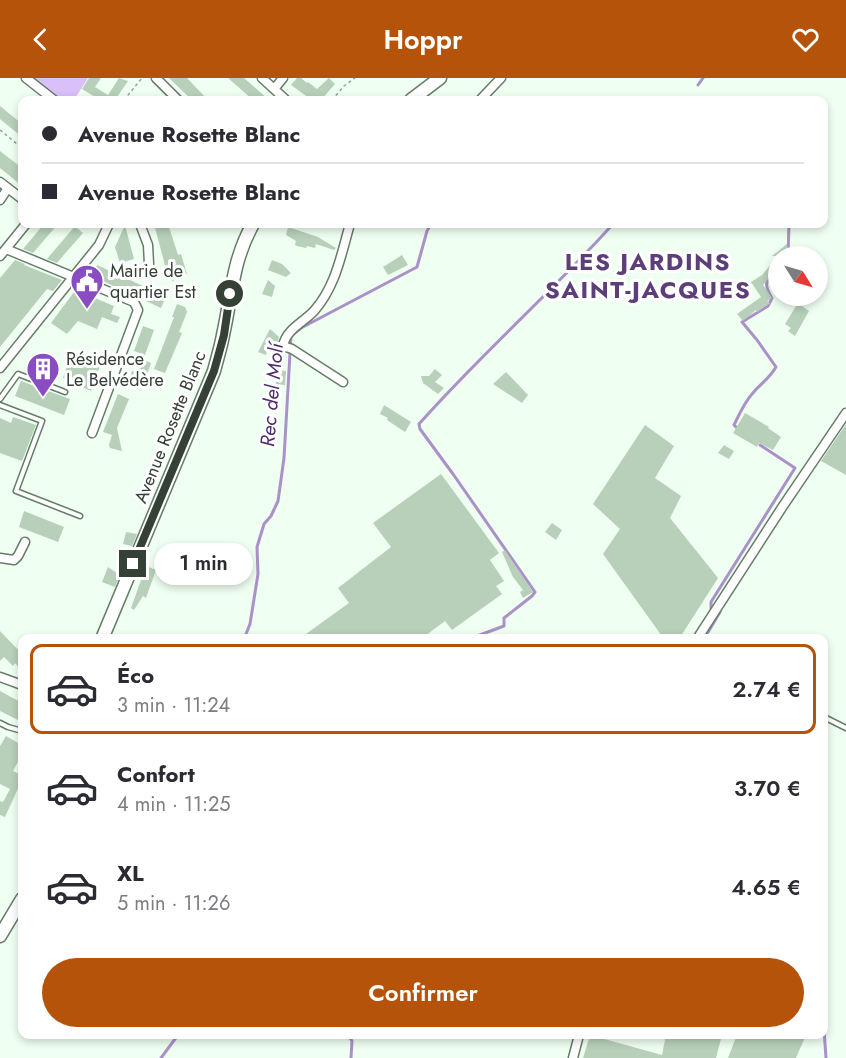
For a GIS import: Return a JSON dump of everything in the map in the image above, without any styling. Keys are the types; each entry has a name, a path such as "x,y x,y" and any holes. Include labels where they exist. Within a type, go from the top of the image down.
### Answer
{"main road":[{"path":"416,96 440,78"},
{"name":"Avenue Rosette Blanc","path":"104,634 214,371 224,335 233,274 239,253 251,228"},
{"path":"0,936 18,906"}],"street":[{"path":"26,78 49,96"},
{"path":"156,78 174,96"},
{"path":"261,78 282,96"},
{"path":"274,89 283,78"},
{"path":"484,96 501,78"},
{"path":"0,182 18,196"},
{"path":"0,200 8,188"},
{"path":"0,256 23,228"},
{"path":"0,368 99,245 107,228"},
{"path":"142,228 148,245 149,264"},
{"path":"343,382 290,348 283,346 284,339 312,313 329,292 349,228"},
{"path":"6,249 134,302 138,310 92,434"},
{"path":"700,634 776,515 846,413"},
{"path":"0,558 14,561 25,542"},
{"path":"0,676 18,683"},
{"path":"573,1058 578,1039"}],"lane":[{"path":"0,399 18,374 65,392"},
{"path":"0,405 42,421 16,491 80,516"},
{"path":"828,719 846,728"},
{"path":"0,723 18,730"}],"path":[{"path":"127,96 142,78"},
{"path":"335,96 355,78"},
{"path":"0,130 18,145"}],"shaded area":[{"path":"34,78 88,78 77,96 57,96"}],"building":[{"path":"89,78 101,78 95,87 108,95 119,78 128,81 118,96 93,96 82,89"},
{"path":"169,78 187,78 204,96 188,96"},
{"path":"228,78 244,78 264,96 248,96"},
{"path":"297,78 301,78 317,89 329,78 335,84 324,96 306,96 291,85"},
{"path":"0,106 18,121 18,134 0,119"},
{"path":"0,151 18,165 18,183 0,168"},
{"path":"41,228 55,228 33,253 23,249"},
{"path":"73,228 77,228 83,233 57,263 47,259"},
{"path":"124,228 126,228 134,259 120,263 115,247"},
{"path":"155,228 169,228 187,274 178,270 173,282 166,269"},
{"path":"288,228 291,228 318,237 336,248 334,250 316,244 315,248 297,246 296,241 286,235"},
{"path":"402,255 408,265 388,275 383,267"},
{"path":"15,260 62,280 53,291 47,289 0,347 0,278"},
{"path":"272,260 282,264 291,273 286,277 268,270"},
{"path":"97,265 165,296 160,297 165,299 161,308 92,276"},
{"path":"768,268 768,279 763,285 768,292 768,304 757,312 756,310 743,321 737,314 761,297 751,282"},
{"path":"268,280 275,286 272,297 262,294"},
{"name":"Mairie de quartier Est","path":"78,291 114,306 111,314 120,317 117,323 102,317 97,329 78,321 67,334 51,323 74,292"},
{"path":"177,304 185,307 187,312 179,332 182,333 165,373 154,369"},
{"path":"796,306 802,306 809,311 795,336 788,331 791,328 785,324"},
{"path":"143,326 154,330 145,355 134,351"},
{"path":"270,329 279,337 276,348 268,346 266,355 258,352"},
{"path":"70,357 100,366 91,391 63,378"},
{"path":"142,359 151,363 145,380 142,379 139,387 128,382 132,371 137,373"},
{"path":"435,369 442,375 435,382 444,388 438,394 423,383 421,376 429,376"},
{"path":"277,370 286,371 285,385 276,384"},
{"path":"506,372 528,395 522,403 493,384"},
{"name":"Résidence Le Belvédère","path":"21,381 70,399 64,415 15,396"},
{"path":"118,394 129,399 117,428 122,451 110,448 112,435 103,432"},
{"path":"384,405 411,422 405,432 380,414"},
{"path":"745,413 781,437 773,450 759,443 757,447 733,433"},
{"path":"13,417 36,425 22,461 0,453 0,418 11,423"},
{"path":"846,424 846,475 821,461"},
{"path":"645,425 674,446 655,478 681,496 670,518 718,578 682,634 660,634 603,554 620,529 593,504"},
{"path":"724,445 734,451 729,459 718,453"},
{"path":"441,474 499,553 490,560 504,581 496,586 502,594 452,630 445,621 428,634 306,634 349,603 338,588 391,547 373,523"},
{"path":"24,511 64,527 58,542 19,527"},
{"path":"552,523 562,530 556,540 545,532"},
{"path":"126,532 137,534 132,546 123,544"},
{"path":"505,550 533,592 523,598 520,592 523,590 513,577 502,552"},
{"path":"146,566 156,570 146,598 143,596 134,610 131,608"},
{"path":"108,567 120,575 115,587 102,582"},
{"path":"0,631 18,650 18,666 15,663 13,666 4,657 0,661"},
{"path":"0,691 18,701 18,720 0,711"},
{"path":"6,736 18,743 18,762 13,771 18,774 18,789 5,817 0,815 0,801 3,802 10,789 0,784 0,746"},
{"path":"589,1039 604,1039 662,1055 665,1039 721,1039 716,1058 583,1058"},
{"path":"735,1039 804,1039 796,1058 728,1058"}],"waterway":[{"name":"Rec del Molí","path":"698,85 703,78"},
{"name":"Rec del Molí","path":"246,634 250,624 258,574 257,547 264,524 271,516 278,501 284,458 291,336 301,328 417,267 429,228"},
{"path":"482,634 504,626 504,618 535,592 420,429 419,424 609,228"},
{"path":"788,246 789,228"},
{"path":"768,280 768,290"},
{"path":"738,429 734,425 744,405 776,367 742,322 768,306"},
{"path":"711,608 711,602 795,468 760,445"},
{"path":"707,634 720,612"},
{"name":"Rec del Molí","path":"161,1058 175,1039"},
{"path":"351,1039 351,1058"},
{"path":"825,1039 826,1058"}],"place":[{"name":"Mairie de quartier Est","path":"87,310"},
{"name":"Résidence Le Belvédère","path":"43,398"}],"district":[{"name":"LES JARDINS SAINT-JACQUES","path":"648,275"}],"route":[{"path":"133,564 214,371 224,335 230,294"}]}
